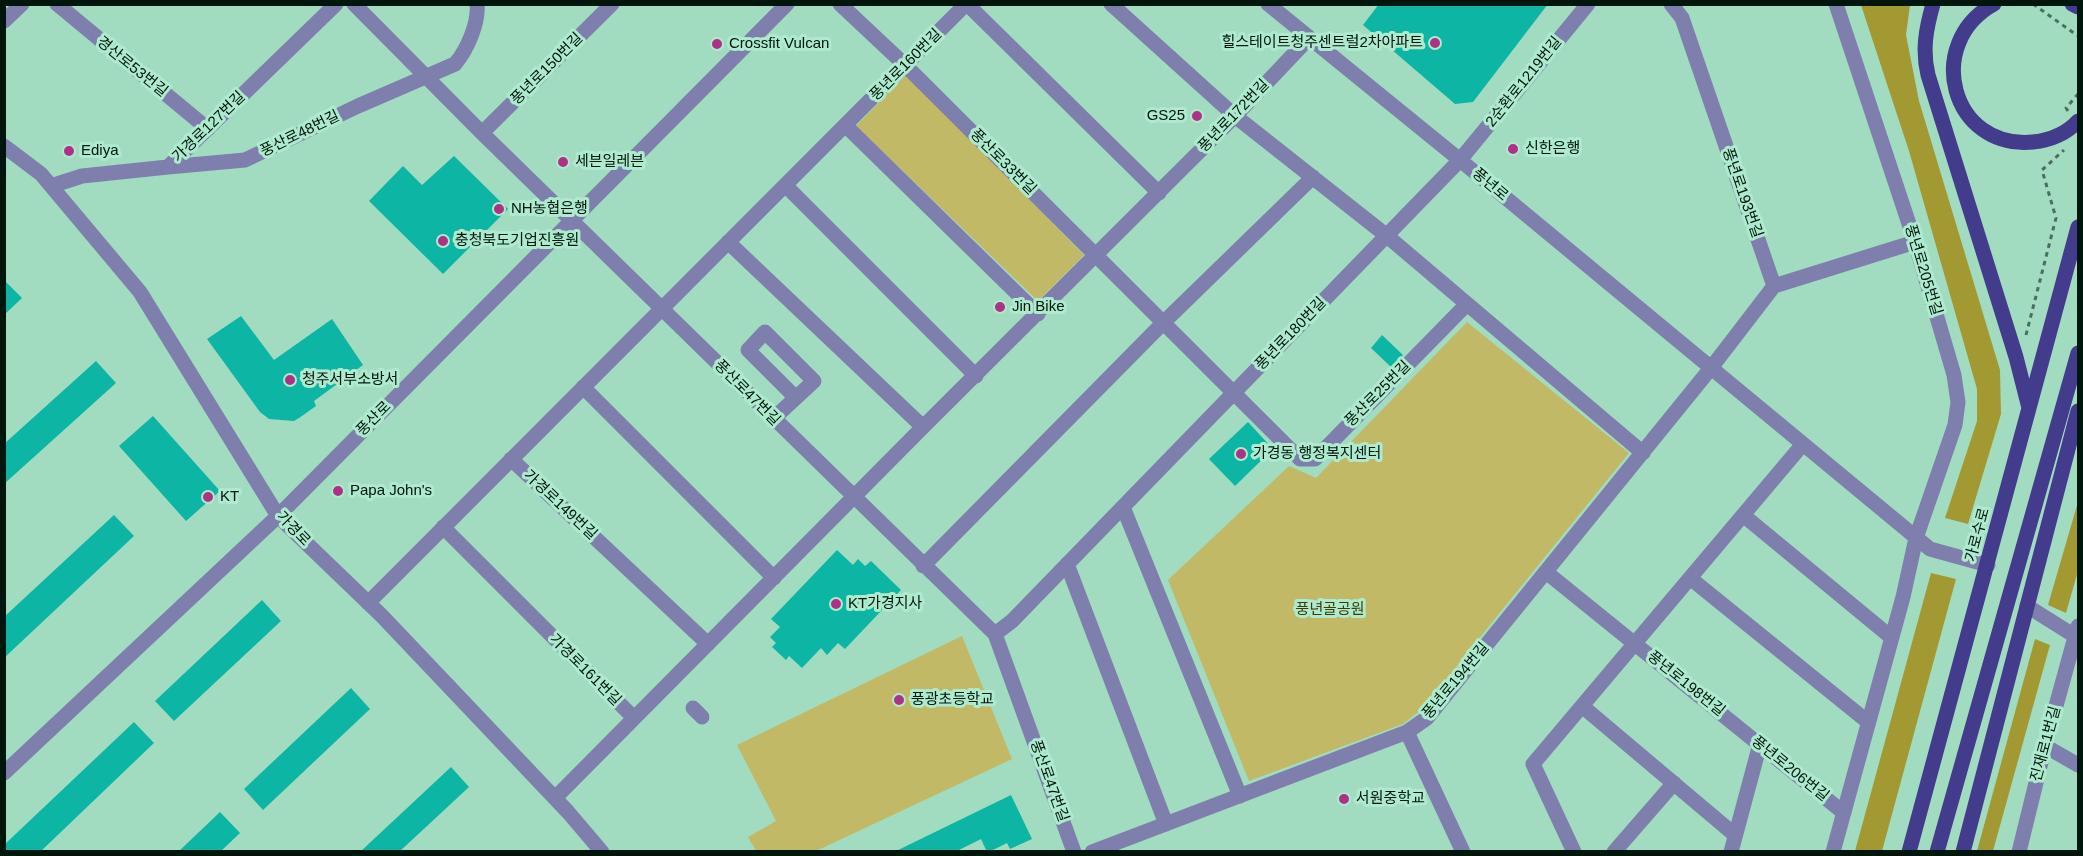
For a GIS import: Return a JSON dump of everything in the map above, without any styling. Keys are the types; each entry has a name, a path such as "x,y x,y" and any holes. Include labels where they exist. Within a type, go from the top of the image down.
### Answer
{"main road":[{"path":"1933,4 1925,37 1926,63 2013,346 2030,411"},
{"path":"1994,4 1970,24 1959,41 1954,56 1955,86 1968,116 1987,134 2007,141 2021,142 2042,141 2054,137 2079,121"},
{"path":"2072,4 2079,7"},
{"name":"가로수로","path":"1909,852 2079,227"},
{"path":"1937,852 2079,353"},
{"path":"1963,852 2079,411"}],"street":[{"path":"4,21 22,4"},
{"name":"경산로53번길","path":"57,4 208,129"},
{"name":"가경로127번길","path":"51,186 82,176 168,168 336,4"},
{"path":"354,4 572,220"},
{"name":"풍산로48번길","path":"168,168 245,160 358,106 455,64 463,54 477,16 477,4"},
{"name":"풍년로150번길","path":"482,133 612,4"},
{"name":"풍산로","path":"4,773 278,516 787,4"},
{"name":"풍산로33번길","path":"840,4 906,66 1233,393"},
{"name":"풍년로160번길","path":"662,310 967,4 1159,193"},
{"path":"1111,4 1235,116 1387,236 1643,453"},
{"name":"풍년로","path":"1268,4 1930,549 1988,565"},
{"name":"2순환로1219번길","path":"1460,160 1588,4"},
{"name":"풍년로193번길","path":"1671,4 1682,18 1774,286"},
{"name":"풍년로205번길","path":"1836,4 1916,242 1954,375 1958,402 1955,425 1916,538"},
{"name":"풍년로172번길","path":"854,498 1159,193 1309,38"},
{"path":"846,126 1038,314"},
{"name":"가경로","path":"4,146 41,174 140,292 278,516 368,603 555,798 602,852"},
{"name":"풍년로180번길","path":"995,634 1012,621 1460,160"},
{"path":"923,566 1163,323 1312,177"},
{"path":"786,186 976,375"},
{"name":"풍산로47번길","path":"572,220 995,634 1074,852"},
{"path":"728,242 923,427"},
{"path":"1711,368 1774,286 1916,242"},
{"name":"풍산로25번길","path":"1233,393 1300,459 1315,459 1467,304"},
{"name":"가경로149번길","path":"368,603 662,310"},
{"name":"풍년로194번길","path":"1092,852 1407,732 1427,718 1711,368"},
{"path":"583,387 774,578"},
{"path":"773,419 795,397"},
{"name":"풍년로198번길","path":"1574,852 1533,764 1803,444"},
{"name":"가경로149번길","path":"511,459 708,644"},
{"name":"가경로161번길","path":"555,798 854,498"},
{"path":"1122,507 1240,796"},
{"path":"1743,515 1892,638"},
{"name":"가경로161번길","path":"443,528 634,718"},
{"name":"풍년로206번길","path":"1833,852 1903,597 1916,538"},
{"path":"1067,564 1166,824"},
{"path":"1546,572 1636,642"},
{"path":"1690,578 1868,722"},
{"path":"2027,606 2078,633"},
{"name":"진재로1번길","path":"2019,852 2045,746 2078,633"},
{"name":"풍년로198번길","path":"1636,642 1737,725"},
{"path":"1582,705 1736,835"},
{"name":"풍년로206번길","path":"1737,725 1844,813"},
{"path":"1407,732 1463,852"},
{"path":"1731,852 1760,744"},
{"path":"2045,746 2079,765"},
{"path":"1614,852 1674,783"}],"path":[{"path":"2033,4 2079,36"},
{"path":"2013,346 2025,341 2056,218 2042,170 2071,144"}],"green space":[{"path":"906,75 1084,255 1038,301 856,126"},
{"name":"풍년골공원","path":"1467,322 1629,453 1422,709 1403,724 1249,781 1168,580 1289,466 1316,478"},
{"name":"풍광초등학교","path":"962,636 1012,759 816,851 756,851 748,837 776,821 737,745"}],"shaded area":[{"path":"1861,5 1910,5 1906,35 1919,101 2000,370 2001,414 1968,524 1945,518 1977,421 1977,389 1909,151"},
{"path":"2078,502 2078,571 2066,613 2048,605"},
{"path":"1931,573 1956,579 1882,851 1855,851"},
{"path":"2035,639 2050,645 1993,851 1977,851"}],"building":[{"path":"1379,4 1548,4 1473,102 1455,104 1363,25"},
{"name":"충청북도기업진흥원","path":"454,156 508,209 443,274 369,201 403,166 422,185"},
{"path":"4,280 22,298 4,315"},
{"name":"청주서부소방서","path":"241,316 274,360 332,319 363,365 314,401 316,406 294,421 269,419 260,412 207,339"},
{"path":"1382,335 1403,355 1391,367 1371,348"},
{"path":"96,361 116,383 4,484 4,444"},
{"path":"153,416 220,491 186,521 119,446"},
{"name":"가경동 행정복지센터","path":"1248,422 1273,449 1235,486 1209,459"},
{"path":"114,515 134,536 4,658 4,617"},
{"name":"KT가경지사","path":"837,550 853,565 858,559 865,566 871,561 901,590 845,649 838,643 827,655 821,648 802,668 789,656 786,660 772,647 776,643 770,637 780,627 771,619"},
{"path":"262,600 281,621 174,721 155,701"},
{"path":"351,688 370,709 263,810 244,789"},
{"path":"134,722 154,743 40,852 4,852 4,845"},
{"path":"451,767 469,787 399,852 360,852"},
{"path":"1011,795 1032,839 1010,849 1007,843 989,852 981,839 955,852 894,852"},
{"path":"220,812 240,833 220,852 178,852"}],"place":[{"name":"힐스테이트청주센트럴2차아파트","path":"1435,43"},
{"name":"Crossfit Vulcan","path":"717,44"},
{"name":"GS25","path":"1197,116"},
{"name":"신한은행","path":"1513,149"},
{"name":"Ediya","path":"69,151"},
{"name":"세븐일레븐","path":"563,162"},
{"name":"NH농협은행","path":"499,209"},
{"name":"충청북도기업진흥원","path":"443,241"},
{"name":"Jin Bike","path":"1000,307"},
{"name":"청주서부소방서","path":"290,380"},
{"name":"가경동 행정복지센터","path":"1241,454"},
{"name":"Papa John's","path":"338,491"},
{"name":"KT","path":"208,497"},
{"name":"KT가경지사","path":"836,604"},
{"name":"풍광초등학교","path":"899,700"},
{"name":"서원중학교","path":"1344,799"}]}
